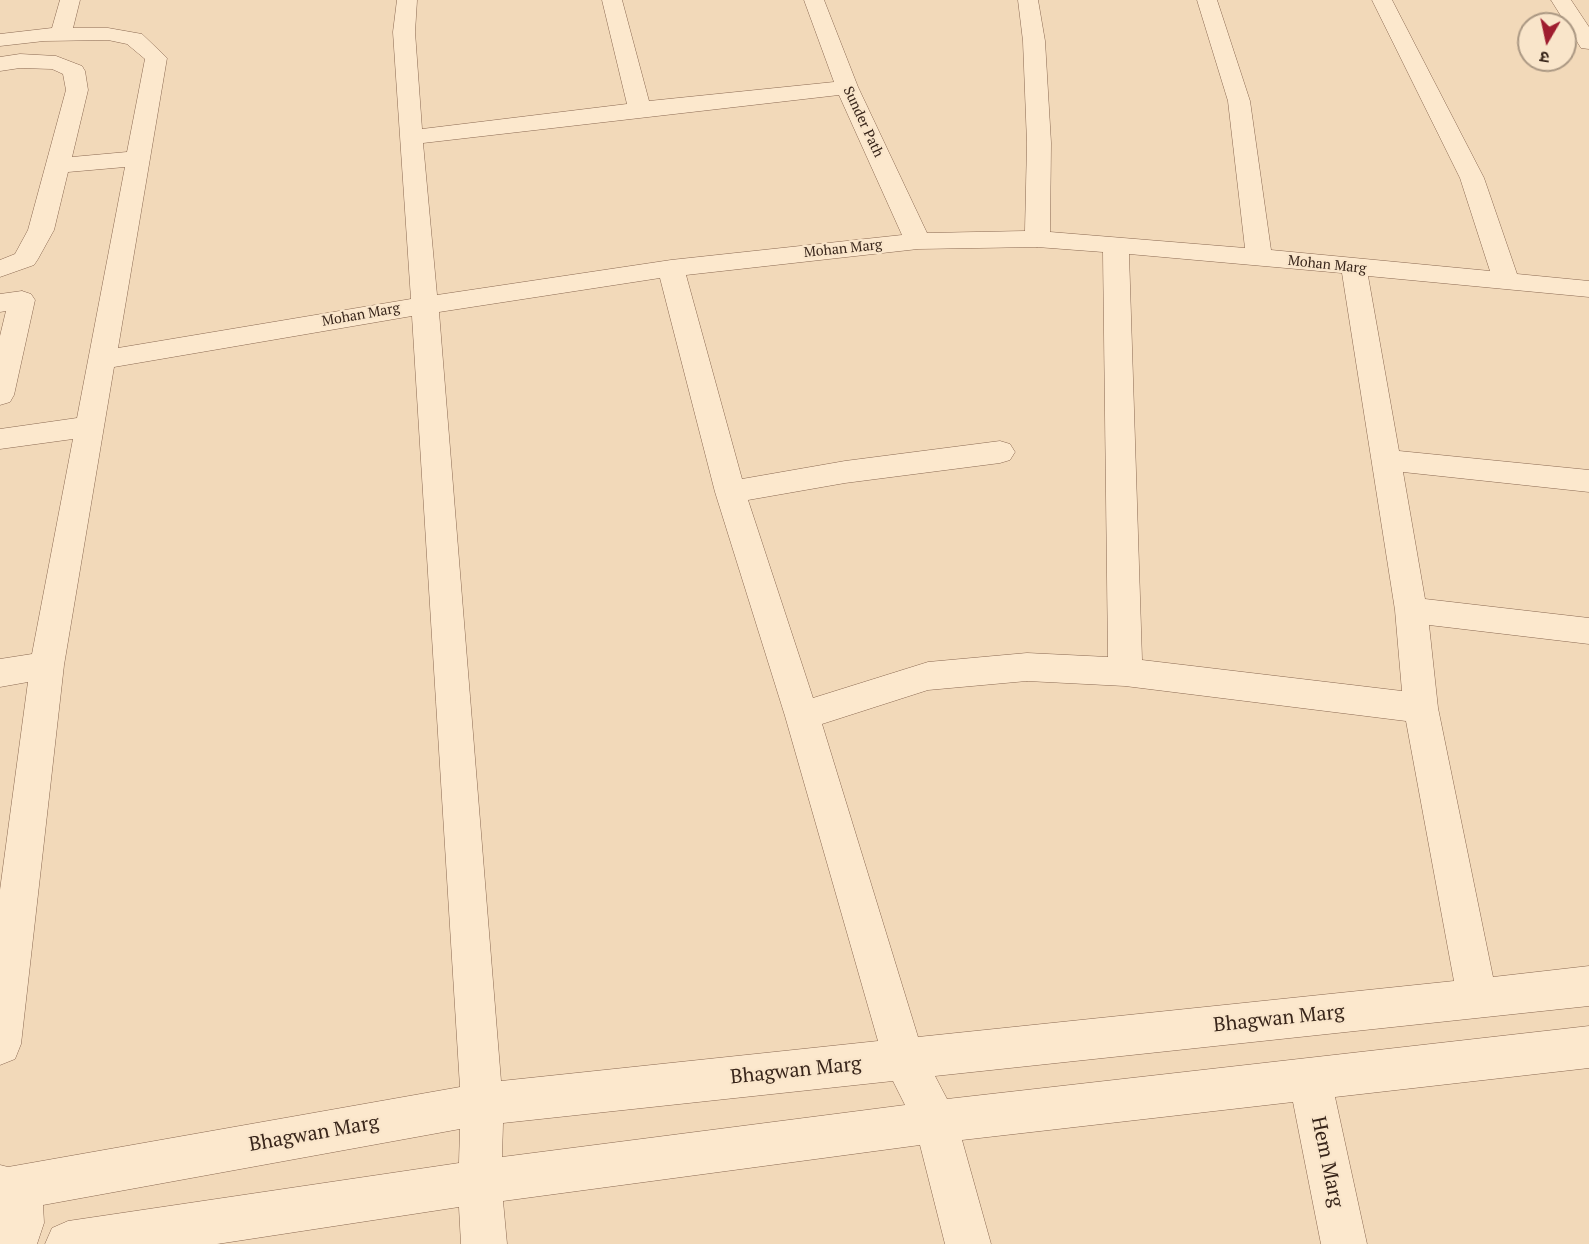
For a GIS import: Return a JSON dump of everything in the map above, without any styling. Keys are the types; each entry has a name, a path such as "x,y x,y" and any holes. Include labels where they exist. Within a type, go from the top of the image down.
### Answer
{"street":[{"path":"61,34 70,0"},
{"path":"407,0 404,32 411,137 482,1104 480,1182 484,1244"},
{"path":"612,0 640,109"},
{"name":"Sunder Path","path":"814,0 847,87 918,241"},
{"path":"1029,0 1034,41 1040,143 1037,239"},
{"path":"1207,0 1239,101 1259,257"},
{"path":"1382,0 1472,178 1507,282"},
{"path":"1561,0 1589,44"},
{"path":"0,40 61,34 108,34 134,39 156,58 47,665 0,1044"},
{"path":"0,64 20,61 56,63 74,71 77,90 41,230 25,259 0,270"},
{"path":"411,137 847,87"},
{"path":"58,166 138,158"},
{"name":"Mohan Marg","path":"102,360 425,304 670,268 918,241 1037,239 1259,257 1589,290"},
{"path":"1116,246 1125,672"},
{"path":"670,268 730,492 801,716 904,1059 936,1122 968,1244"},
{"path":"1354,268 1411,610 1421,708 1477,998"},
{"path":"0,303 22,300 0,395"},
{"path":"0,439 89,426"},
{"path":"730,492 845,472 1000,452"},
{"path":"1387,460 1589,482"},
{"path":"1411,610 1589,631"},
{"path":"0,673 47,665"},
{"path":"801,716 928,676 1027,667 1125,672 1421,708"},
{"name":"Bhagwan Marg","path":"4,1188 482,1104 1589,986"},
{"path":"68,1244 480,1182 936,1122 1589,1047"},
{"name":"Hem Marg","path":"1310,1080 1344,1244"},
{"path":"4,1188 17,1198 22,1209 22,1223 14,1244"}]}
